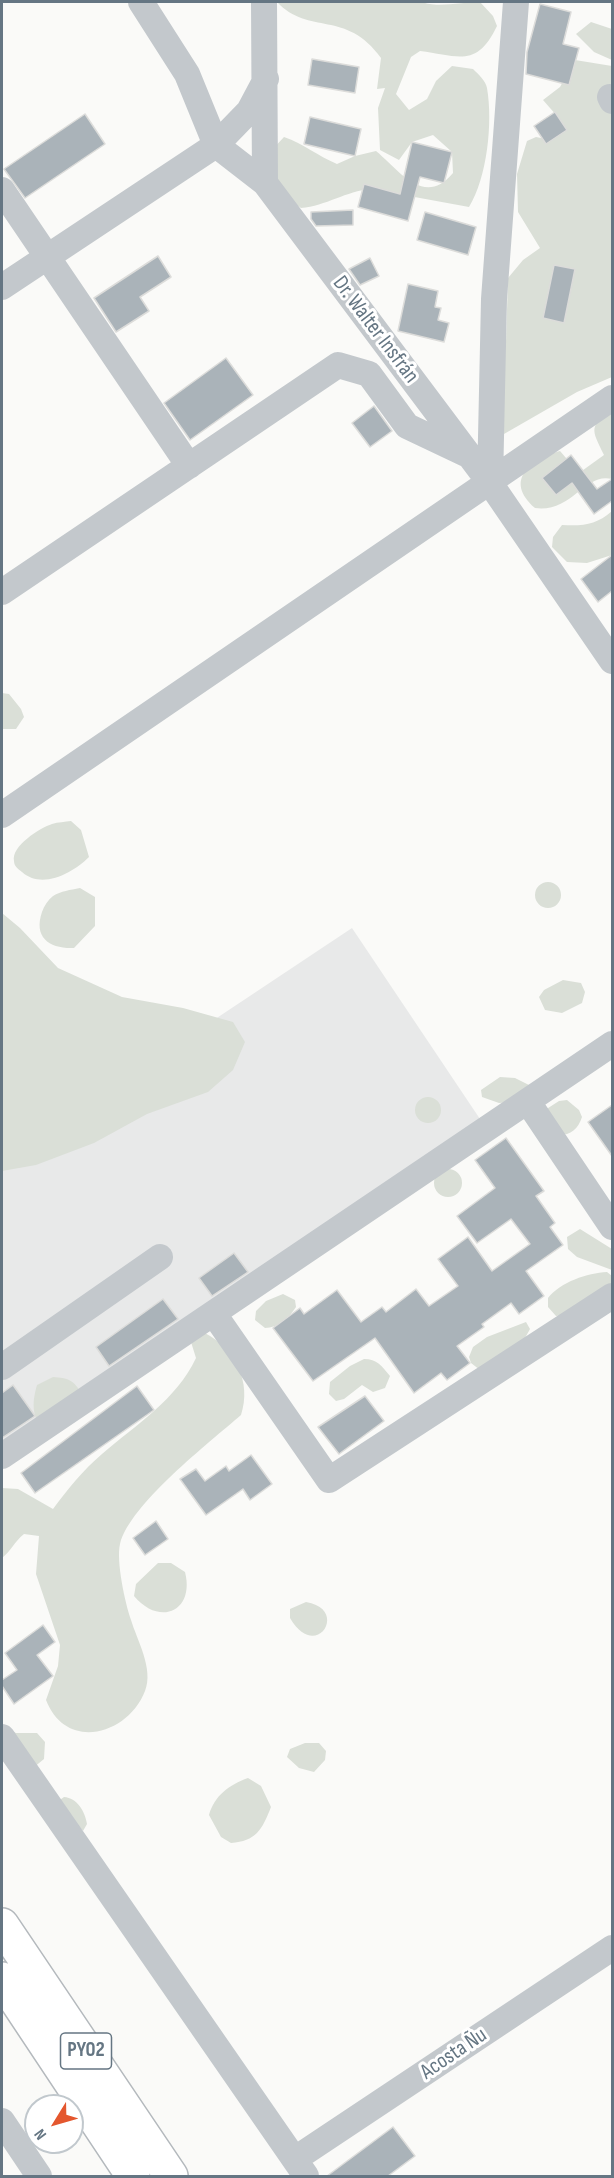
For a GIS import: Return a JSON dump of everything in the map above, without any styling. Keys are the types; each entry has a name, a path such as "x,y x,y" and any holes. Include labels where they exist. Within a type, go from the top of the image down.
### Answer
{"highway":[{"name":"PY02","path":"2,1925 171,2176"},
{"name":"PY02","path":"2,1979 133,2176"}],"street":[{"name":"Dr. Walter Insfrán","path":"141,2 187,74 216,145 265,183 490,483 612,661"},
{"path":"264,2 265,183"},
{"path":"490,483 494,299 516,2"},
{"path":"2,287 216,145 249,111 266,79"},
{"path":"2,190 189,466"},
{"path":"2,592 338,365 369,374 407,426 469,455"},
{"path":"2,815 612,398"},
{"path":"2,1456 612,1044"},
{"path":"528,1102 612,1227"},
{"path":"2,1367 160,1257"},
{"path":"214,1314 328,1480 612,1296"},
{"path":"2,1737 300,2168"},
{"name":"Acosta Ñu","path":"300,2168 612,1948"},
{"path":"2,2121 39,2176"}],"shaded area":[{"path":"277,2 423,2 442,5 480,2 493,16 497,26 482,48 466,56 420,51 411,57 396,94 409,110 427,99 436,81 452,66 473,69 483,80 489,102 489,133 480,181 469,207 371,189 301,208 265,183 270,152 284,137 337,164 355,156 376,151 403,176 422,186 432,187 442,183 453,173 452,152 433,135 412,142 399,160 380,150 378,108 385,88 377,89 381,58 368,43 354,33 302,18 289,12"},
{"path":"591,22 612,29 612,60 594,52 576,34"},
{"path":"575,60 612,66 612,377 577,392 504,434 498,384 506,342 508,278 523,260 540,248 518,212 517,174 527,141 536,137 546,139 557,116 543,100 560,87"},
{"path":"612,407 612,479 602,478 594,481 559,505 535,508 521,488 521,480 525,472 539,459 560,451 579,473 604,455 594,429 599,420"},
{"path":"612,511 612,555 587,563 567,562 552,547 553,537 562,525 589,524"},
{"path":"2,693 9,694 21,709 24,717 16,729 2,729"},
{"path":"71,821 81,830 89,857 75,869 57,877 39,880 30,877 16,867 14,855 27,838 52,824"},
{"path":"548,882 557,886 561,895 557,904 548,908 539,904 535,895 539,886"},
{"path":"80,888 95,897 95,926 74,948 51,944 42,935 40,929 44,908 49,899 56,894"},
{"path":"2,913 20,928 58,968 122,997 183,1008 233,1022 245,1042 233,1070 208,1092 147,1114 94,1143 36,1165 2,1171"},
{"path":"352,928 480,1119 2,1441 2,1161"},
{"path":"563,980 581,983 585,992 582,1003 562,1013 545,1010 539,997 544,990"},
{"path":"500,1077 515,1078 529,1085 513,1102 499,1103 482,1097 481,1090"},
{"path":"428,1097 437,1101 441,1110 437,1119 428,1123 419,1119 415,1110 419,1101"},
{"path":"567,1100 579,1110 582,1117 574,1130 559,1135 545,1110 559,1101"},
{"path":"448,1169 458,1173 462,1183 458,1193 448,1197 438,1193 434,1183 438,1173"},
{"path":"580,1229 612,1249 612,1270 577,1257 568,1249 567,1237"},
{"path":"607,1272 612,1276 612,1288 570,1315 556,1316 548,1307 548,1298 560,1287 583,1276"},
{"path":"283,1294 295,1300 296,1307 283,1322 265,1328 255,1320 256,1311 266,1301"},
{"path":"526,1322 530,1329 525,1338 480,1370 471,1363 469,1357 473,1347 487,1337"},
{"path":"205,1333 225,1348 238,1368 244,1391 241,1415 172,1475 154,1493 127,1528 120,1544 120,1571 129,1613 144,1655 147,1682 137,1706 125,1718 97,1732 82,1732 68,1727 55,1716 46,1700 58,1666 60,1645 36,1574 39,1536 24,1534 2,1558 2,1488 18,1489 53,1509 88,1467 167,1399 188,1373 196,1358 191,1342"},
{"path":"364,1359 376,1362 390,1376 385,1388 373,1392 362,1385 344,1399 336,1401 329,1394 330,1382 350,1366"},
{"path":"53,1377 70,1380 81,1393 71,1420 62,1430 49,1435 36,1418 34,1400 37,1385"},
{"path":"158,1563 171,1563 185,1572 187,1586 185,1597 180,1605 164,1612 154,1611 134,1596 136,1584"},
{"path":"306,1602 319,1607 326,1614 327,1622 324,1630 318,1635 300,1631 290,1618 290,1609"},
{"path":"2,1726 16,1733 37,1733 45,1742 44,1759 33,1768"},
{"path":"305,1743 319,1743 326,1751 325,1760 314,1772 299,1768 287,1757 290,1749"},
{"path":"248,1778 261,1786 271,1807 257,1833 247,1840 231,1843 221,1837 209,1815 219,1796"},
{"path":"64,1797 73,1800 82,1810 87,1824 83,1831 57,1802"}],"building":[{"path":"540,4 571,12 563,44 579,48 569,85 526,74 527,52"},
{"path":"312,59 359,67 355,93 308,85"},
{"path":"555,112 567,130 546,144 534,126"},
{"path":"85,114 105,144 25,198 4,169"},
{"path":"310,117 361,129 355,156 304,144"},
{"path":"412,142 452,152 444,183 420,177 408,221 358,207 364,184 400,194"},
{"path":"353,210 353,225 316,226 311,219 311,212"},
{"path":"425,212 476,227 468,255 417,240"},
{"path":"158,256 171,277 140,297 149,311 116,332 94,298"},
{"path":"370,258 379,276 360,285 349,269"},
{"path":"554,265 575,269 564,323 543,318"},
{"path":"408,284 438,291 435,307 441,308 438,320 449,323 444,342 398,331"},
{"path":"226,358 253,395 190,440 164,403"},
{"path":"374,406 392,431 370,447 352,423"},
{"path":"571,455 597,489 612,479 612,501 594,514 572,483 556,495 542,478"},
{"path":"612,555 612,591 598,602 581,579"},
{"path":"612,1105 612,1156 588,1122"},
{"path":"506,1138 544,1191 536,1196 555,1223 550,1227 563,1245 526,1271 544,1296 519,1314 511,1303 482,1324 484,1327 457,1346 470,1363 447,1380 441,1373 414,1393 375,1338 313,1381 273,1328 300,1308 304,1314 337,1290 361,1322 382,1307 386,1312 416,1289 429,1306 458,1286 438,1259 468,1237 492,1271 530,1244 511,1219 477,1243 457,1216 495,1188 475,1160"},
{"path":"234,1253 248,1272 212,1296 199,1278"},
{"path":"163,1299 178,1319 109,1366 96,1347"},
{"path":"13,1385 35,1416 2,1438 2,1393"},
{"path":"137,1386 154,1410 35,1493 21,1473"},
{"path":"365,1396 384,1421 339,1454 318,1427"},
{"path":"251,1455 272,1484 250,1500 243,1489 206,1515 180,1479 196,1469 205,1481 226,1466 229,1471"},
{"path":"156,1521 168,1539 145,1555 133,1538"},
{"path":"43,1625 55,1642 37,1655 53,1676 14,1704 2,1686 2,1680 17,1670 5,1653"},
{"path":"393,2127 415,2156 388,2176 327,2176"}]}
